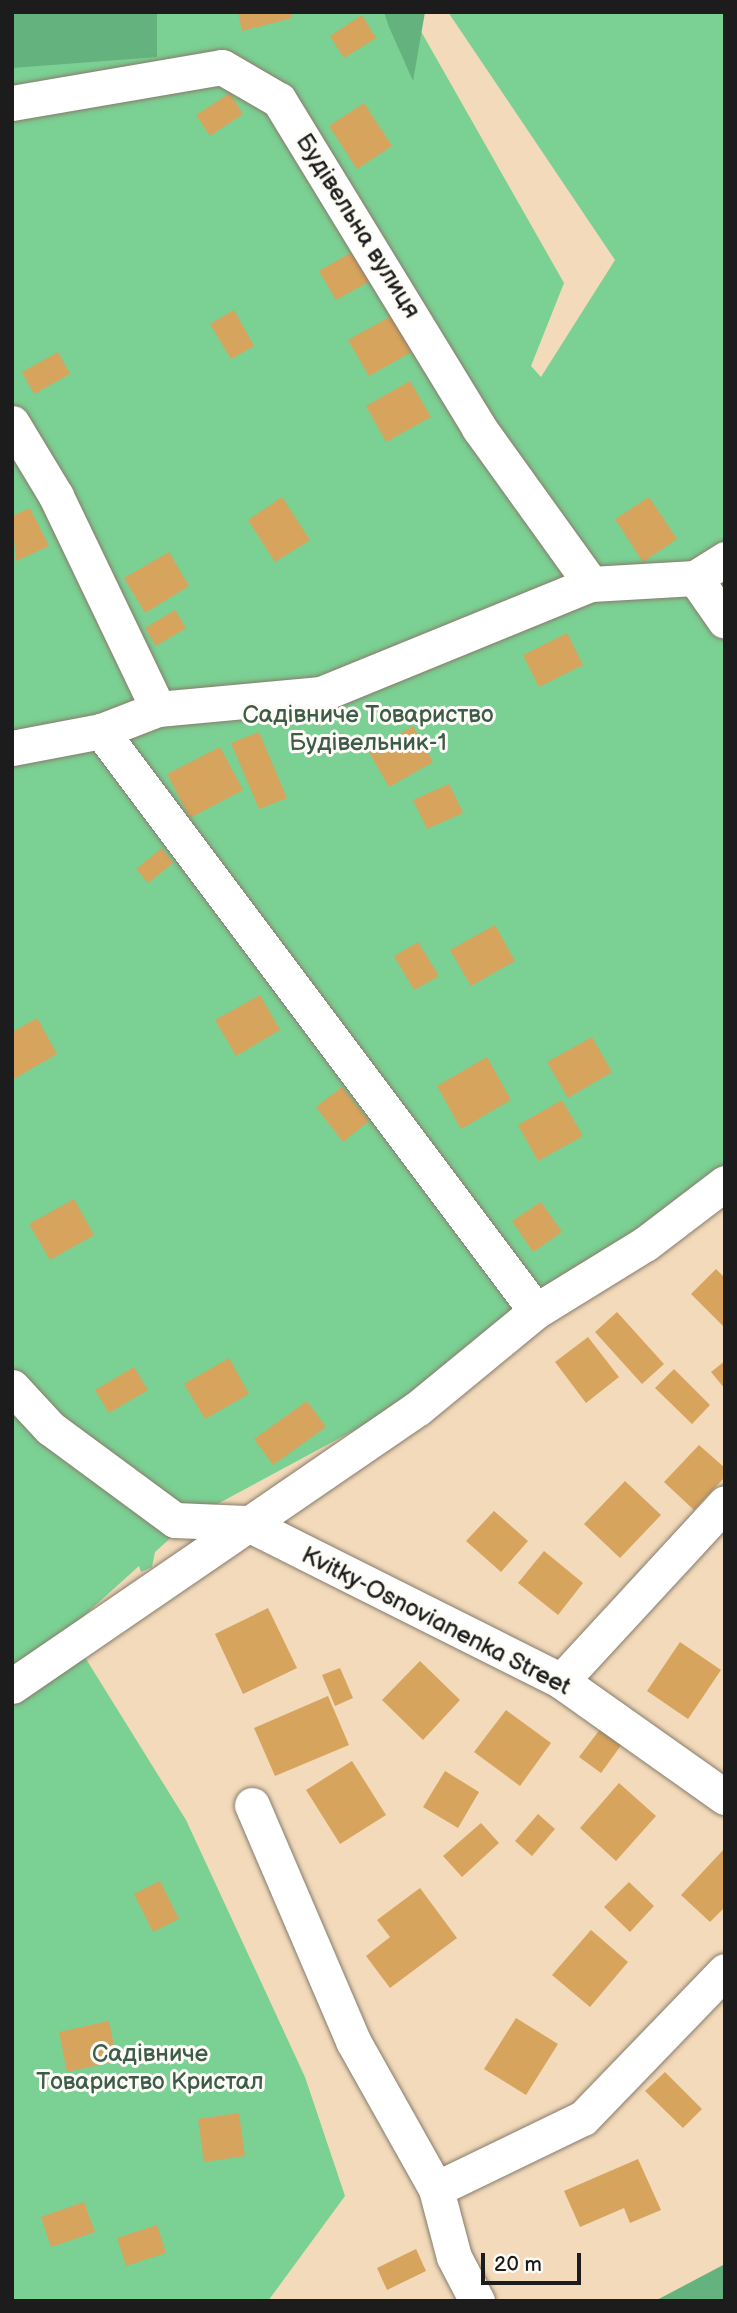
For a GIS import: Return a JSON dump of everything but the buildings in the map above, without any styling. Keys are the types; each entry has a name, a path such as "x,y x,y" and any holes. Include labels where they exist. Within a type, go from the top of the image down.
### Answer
{"street":[{"name":"Будівельна вулиця","path":"12,103 222,67 279,100 479,428 591,584"},
{"path":"12,423 56,496 158,709"},
{"path":"12,748 101,731 158,709 321,694 591,584 695,578 725,559"},
{"path":"695,578 725,621"},
{"path":"101,731 536,1311"},
{"path":"12,1686 246,1523 418,1408 536,1311 645,1244 725,1183"},
{"path":"12,1387 50,1428 175,1520 246,1523"},
{"path":"561,1681 725,1503"},
{"name":"Kvitky-Osnovianenka Street","path":"246,1523 561,1681 725,1797"},
{"path":"252,1805 353,2041 436,2189 454,2257 477,2301"},
{"path":"436,2189 583,2118 725,1971"}],"green space":[{"path":"12,12 157,12 157,57 12,68"},
{"name":"Садівниче Товариство Будівельник-1","path":"50,12 410,12 564,283 531,366 541,377 615,260 448,12 725,12 725,1193 375,1419 195,1516 155,1552 152,1567 141,1572 139,1566 68,1630 186,1820 305,2077 345,2196 268,2301 12,2301 12,31"},
{"path":"384,12 425,12 413,81 389,27"},
{"path":"725,2264 725,2301 655,2301"}],"park label":[{"name":"Садівниче Товариство Кристал","path":"150,2068"}]}
